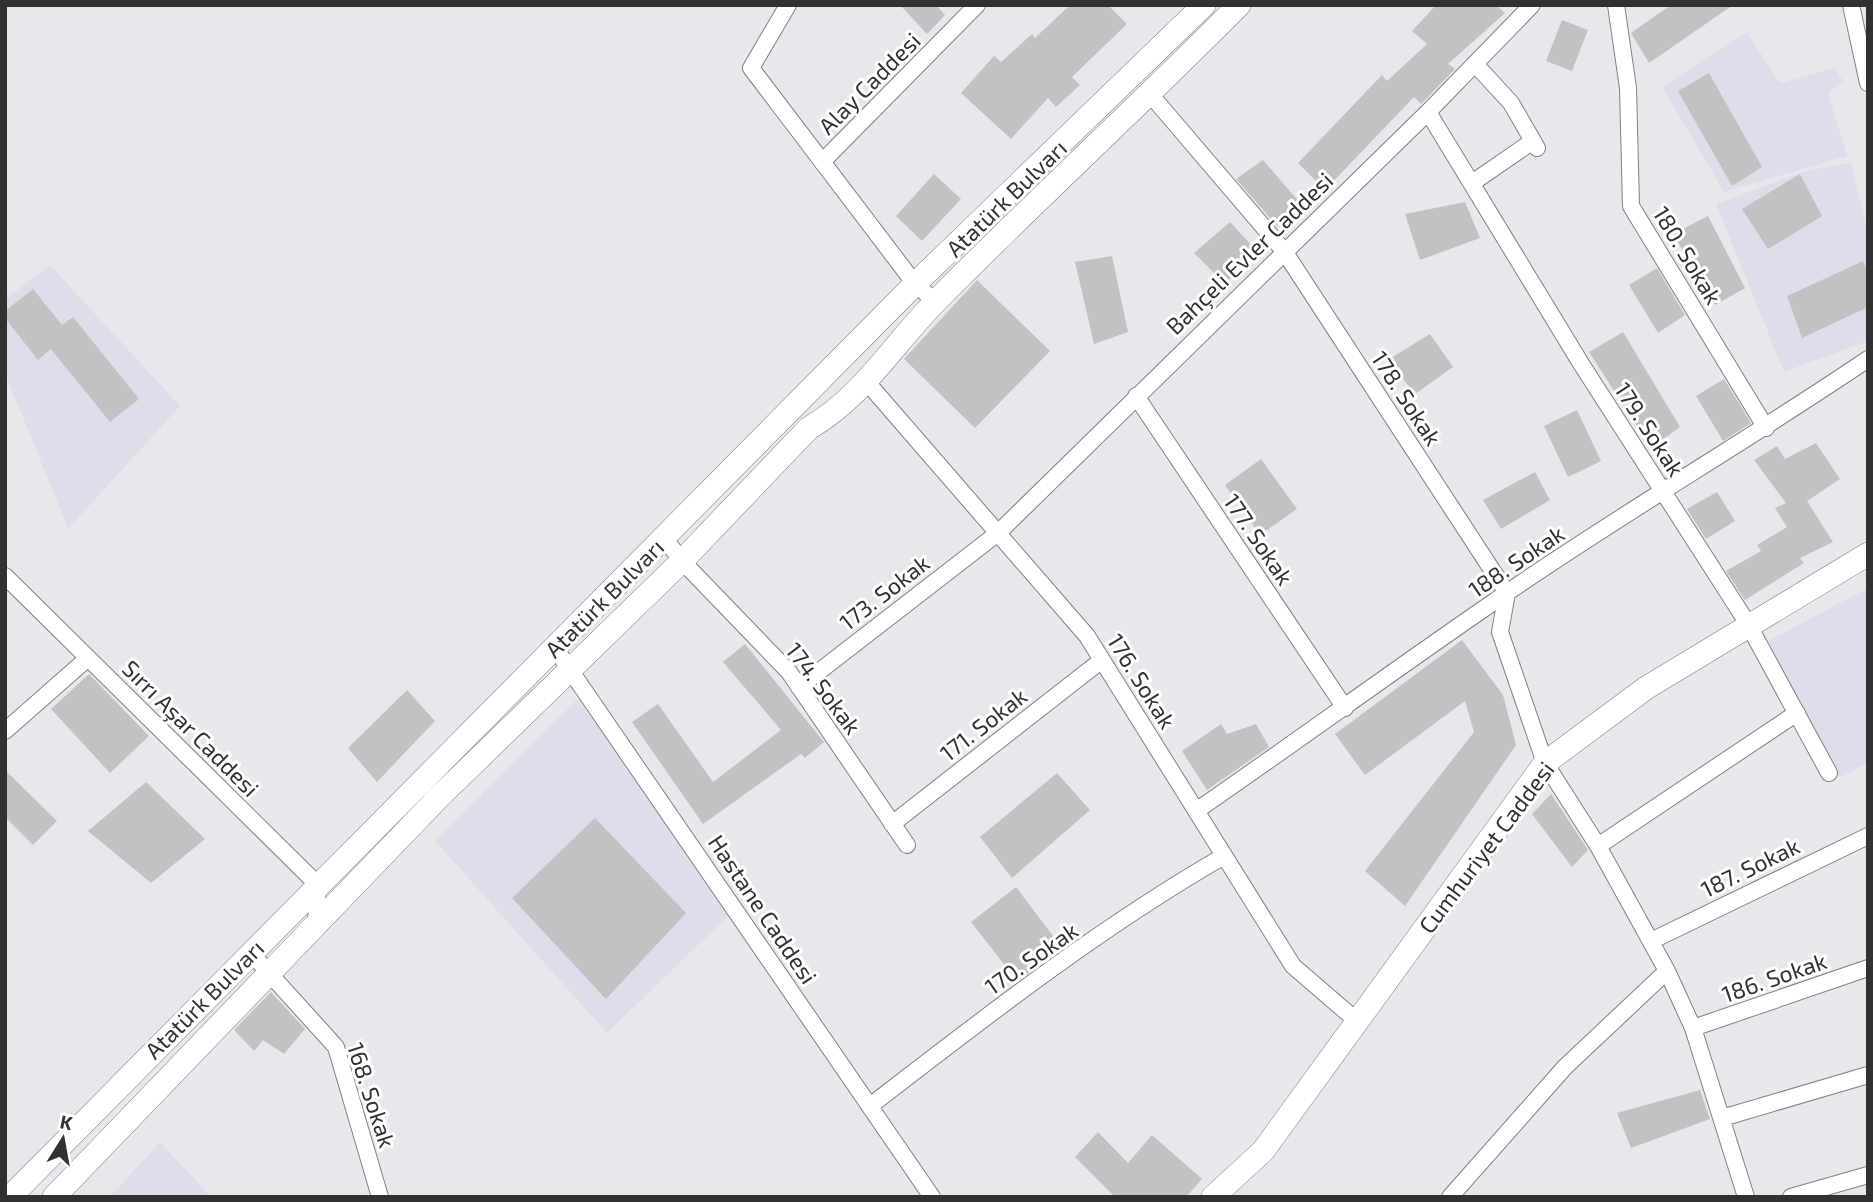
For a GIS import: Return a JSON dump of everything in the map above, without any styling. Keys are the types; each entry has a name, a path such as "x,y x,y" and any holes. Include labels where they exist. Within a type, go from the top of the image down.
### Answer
{"main road":[{"name":"Atatürk Bulvarı","path":"10,1197 437,763 555,648 915,284 1204,5"},
{"name":"Atatürk Bulvarı","path":"54,1197 453,783 681,561 809,428 828,417 865,380 935,301 1239,5"},
{"name":"Cumhuriyet Caddesi","path":"1215,1196 1263,1151 1545,763 1646,688 1868,554"}],"street":[{"path":"788,5 751,68 915,284 935,301"},
{"name":"Alay Caddesi","path":"822,162 977,5"},
{"name":"Bahçeli Evler Caddesi","path":"998,533 1428,112 1532,5"},
{"name":"180. Sokak","path":"1616,5 1628,88 1631,206 1766,428"},
{"path":"1851,5 1868,83"},
{"path":"1472,183 1535,145 1511,103 1475,64"},
{"name":"178. Sokak","path":"1150,94 1284,251 1507,593"},
{"name":"179. Sokak","path":"1428,112 1580,362 1748,624 1829,773"},
{"name":"188. Sokak","path":"1196,811 1507,593 1662,490 1766,428 1868,359"},
{"name":"176. Sokak","path":"865,380 1087,636 1293,966 1357,1021"},
{"name":"177. Sokak","path":"1136,396 1345,708"},
{"name":"173. Sokak","path":"799,687 998,533"},
{"name":"174. Sokak","path":"664,538 681,561 789,672 907,845"},
{"name":"Sırrı Aşar Caddesi","path":"5,576 318,885"},
{"path":"1507,593 1500,632 1545,763 1653,940 1693,1028 1746,1197"},
{"name":"Hastane Caddesi","path":"555,648 572,669 932,1197"},
{"path":"5,731 88,658"},
{"name":"171. Sokak","path":"892,824 1102,660"},
{"path":"1598,846 1797,713"},
{"name":"187. Sokak","path":"1653,940 1868,836"},
{"name":"170. Sokak","path":"870,1106 1003,1005 1177,883 1224,856"},
{"path":"316,923 318,885"},
{"name":"168. Sokak","path":"250,952 336,1047 380,1197"},
{"name":"186. Sokak","path":"1693,1028 1868,968"},
{"path":"1450,1197 1565,1067 1667,971"},
{"path":"1722,1118 1868,1075"},
{"path":"1791,1197 1868,1175"}],"shaded area":[{"path":"1747,32 1780,83 1835,68 1843,81 1828,93 1847,156 1724,192 1662,87"},
{"path":"1851,163 1868,233 1868,341 1784,372 1716,204 1805,171"},
{"path":"50,265 180,406 68,529 5,373 5,289 9,296"},
{"path":"1868,588 1868,763 1839,778 1766,642"},
{"path":"578,699 731,913 607,1033 435,841"},
{"path":"160,1142 211,1197 110,1197"}],"building":[{"path":"900,5 936,5 945,15 927,34"},
{"path":"1070,5 1108,5 1127,24 1072,77 1080,85 1056,107 1048,98 1011,139 961,93 994,56 1001,62 1032,34 1035,38"},
{"path":"1436,5 1496,5 1505,13 1448,64 1455,69 1421,104 1414,97 1325,190 1298,163 1382,75 1387,81 1427,44 1412,31"},
{"path":"1671,5 1733,5 1649,63 1631,33"},
{"path":"1562,20 1588,30 1572,71 1546,61"},
{"path":"1709,73 1762,167 1732,186 1678,91"},
{"path":"1263,160 1301,204 1277,226 1236,179"},
{"path":"934,174 961,199 922,241 896,216"},
{"path":"1800,174 1822,216 1768,249 1742,209"},
{"path":"1465,202 1480,238 1420,260 1405,214"},
{"path":"1708,216 1745,288 1715,305 1673,234"},
{"path":"1230,222 1257,251 1225,284 1194,253"},
{"path":"1112,256 1128,332 1094,344 1075,262"},
{"path":"1863,261 1868,273 1868,307 1802,338 1787,296"},
{"path":"1657,268 1685,315 1658,333 1629,285"},
{"path":"977,280 1050,351 975,428 904,359"},
{"path":"33,289 62,325 73,317 139,399 110,422 51,349 38,360 5,318 5,311"},
{"path":"1623,332 1680,427 1651,448 1589,352"},
{"path":"1430,334 1453,367 1415,394 1388,360"},
{"path":"1724,379 1751,423 1723,441 1696,396"},
{"path":"1577,410 1601,461 1568,477 1544,426"},
{"path":"1816,443 1840,479 1807,501 1833,542 1800,558 1804,563 1745,600 1726,571 1761,551 1757,545 1787,527 1775,508 1786,503 1754,460 1777,446 1785,459"},
{"path":"1261,459 1297,509 1260,535 1225,485"},
{"path":"1535,472 1550,500 1501,529 1483,500"},
{"path":"1717,492 1735,521 1706,539 1687,509"},
{"path":"1462,640 1503,695 1516,745 1405,906 1365,871 1474,732 1465,701 1365,775 1335,734"},
{"path":"745,644 824,742 805,758 801,754 703,824 632,722 658,704 713,782 781,730 723,662"},
{"path":"89,674 149,736 110,773 51,709"},
{"path":"407,690 435,721 377,782 348,748"},
{"path":"1221,724 1227,734 1256,724 1269,747 1207,790 1182,751"},
{"path":"5,770 57,821 33,845 5,817"},
{"path":"1057,773 1090,810 1012,878 980,837"},
{"path":"146,782 205,839 151,883 88,831"},
{"path":"1551,794 1588,850 1572,867 1532,814"},
{"path":"595,818 686,913 606,999 512,898"},
{"path":"1016,887 1062,948 1017,981 971,922"},
{"path":"271,992 305,1029 284,1054 263,1040 254,1051 234,1030"},
{"path":"1700,1090 1710,1119 1631,1148 1617,1113"},
{"path":"1098,1132 1128,1163 1152,1135 1202,1179 1186,1197 1115,1197 1075,1157"}]}
